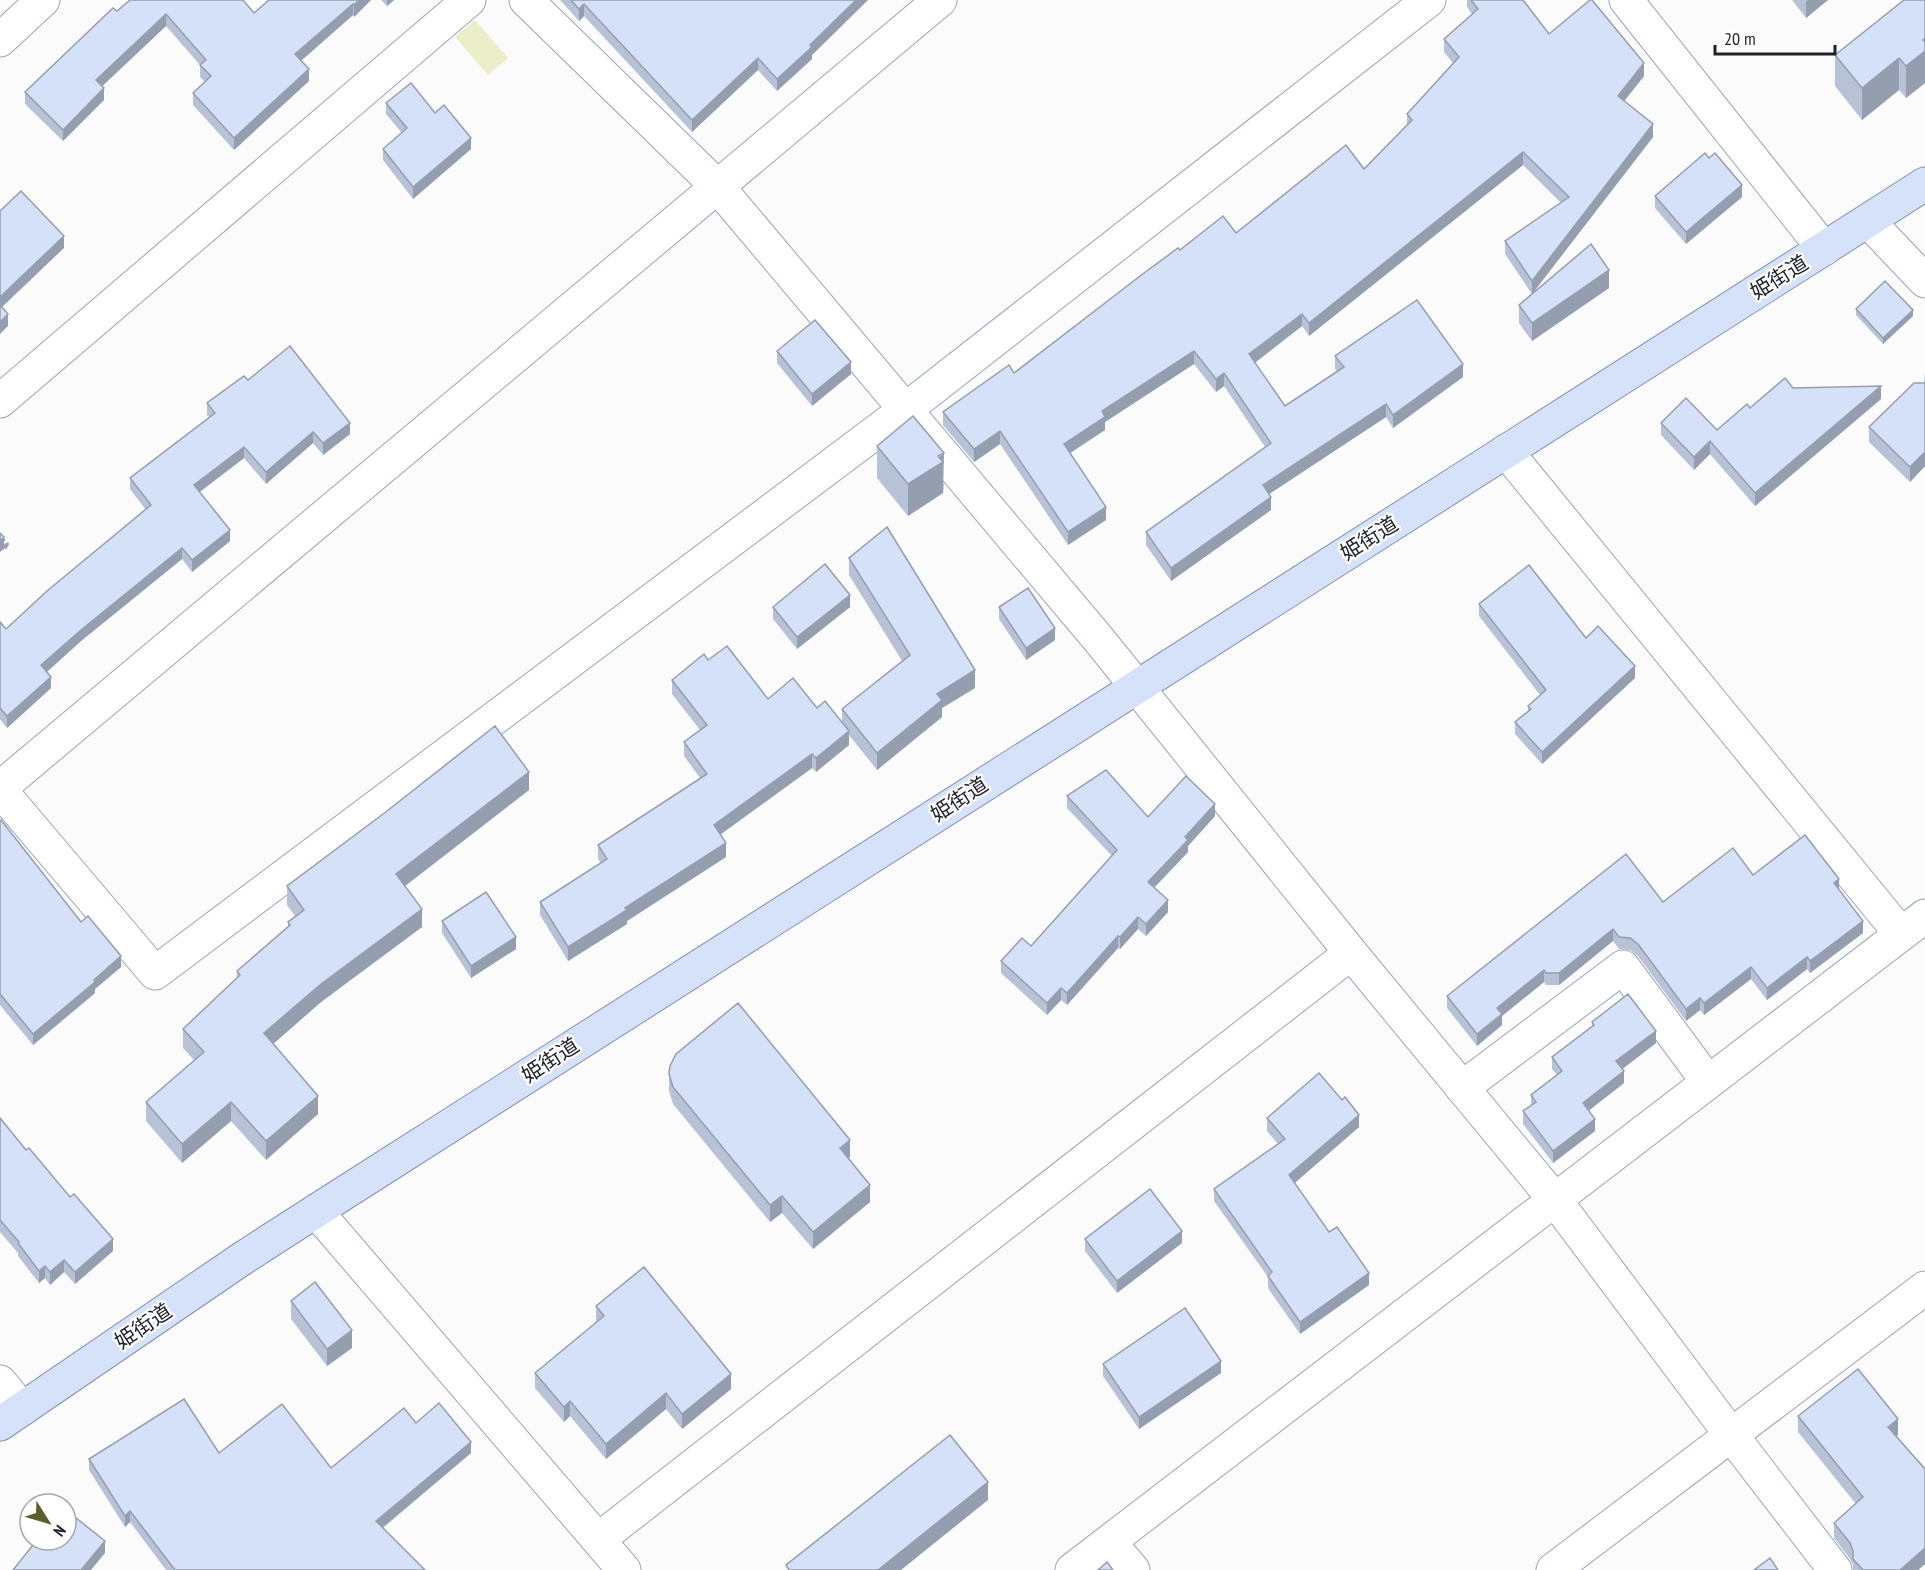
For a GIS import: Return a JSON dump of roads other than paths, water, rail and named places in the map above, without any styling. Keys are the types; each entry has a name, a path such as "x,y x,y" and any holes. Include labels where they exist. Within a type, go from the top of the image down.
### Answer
{"main road":[{"name":"姫街道","path":"11,1417 316,1210 1925,184"}],"street":[{"path":"0,40 43,0"},
{"path":"0,401 469,0"},
{"path":"526,0 718,186 1137,686 1351,953 1555,1200 1835,1570"},
{"path":"940,0 0,789 155,973 905,410 1429,0"},
{"path":"1626,0 1824,249"},
{"path":"1868,221 1925,281"},
{"path":"1072,1570 1913,925 1506,451"},
{"path":"599,1539 1351,953"},
{"path":"1462,1088 1623,967 1708,1082"},
{"path":"316,1210 624,1570"},
{"path":"1553,1570 1925,1288"},
{"path":"0,1383 11,1417"},
{"path":"1109,1542 1133,1570"}]}
